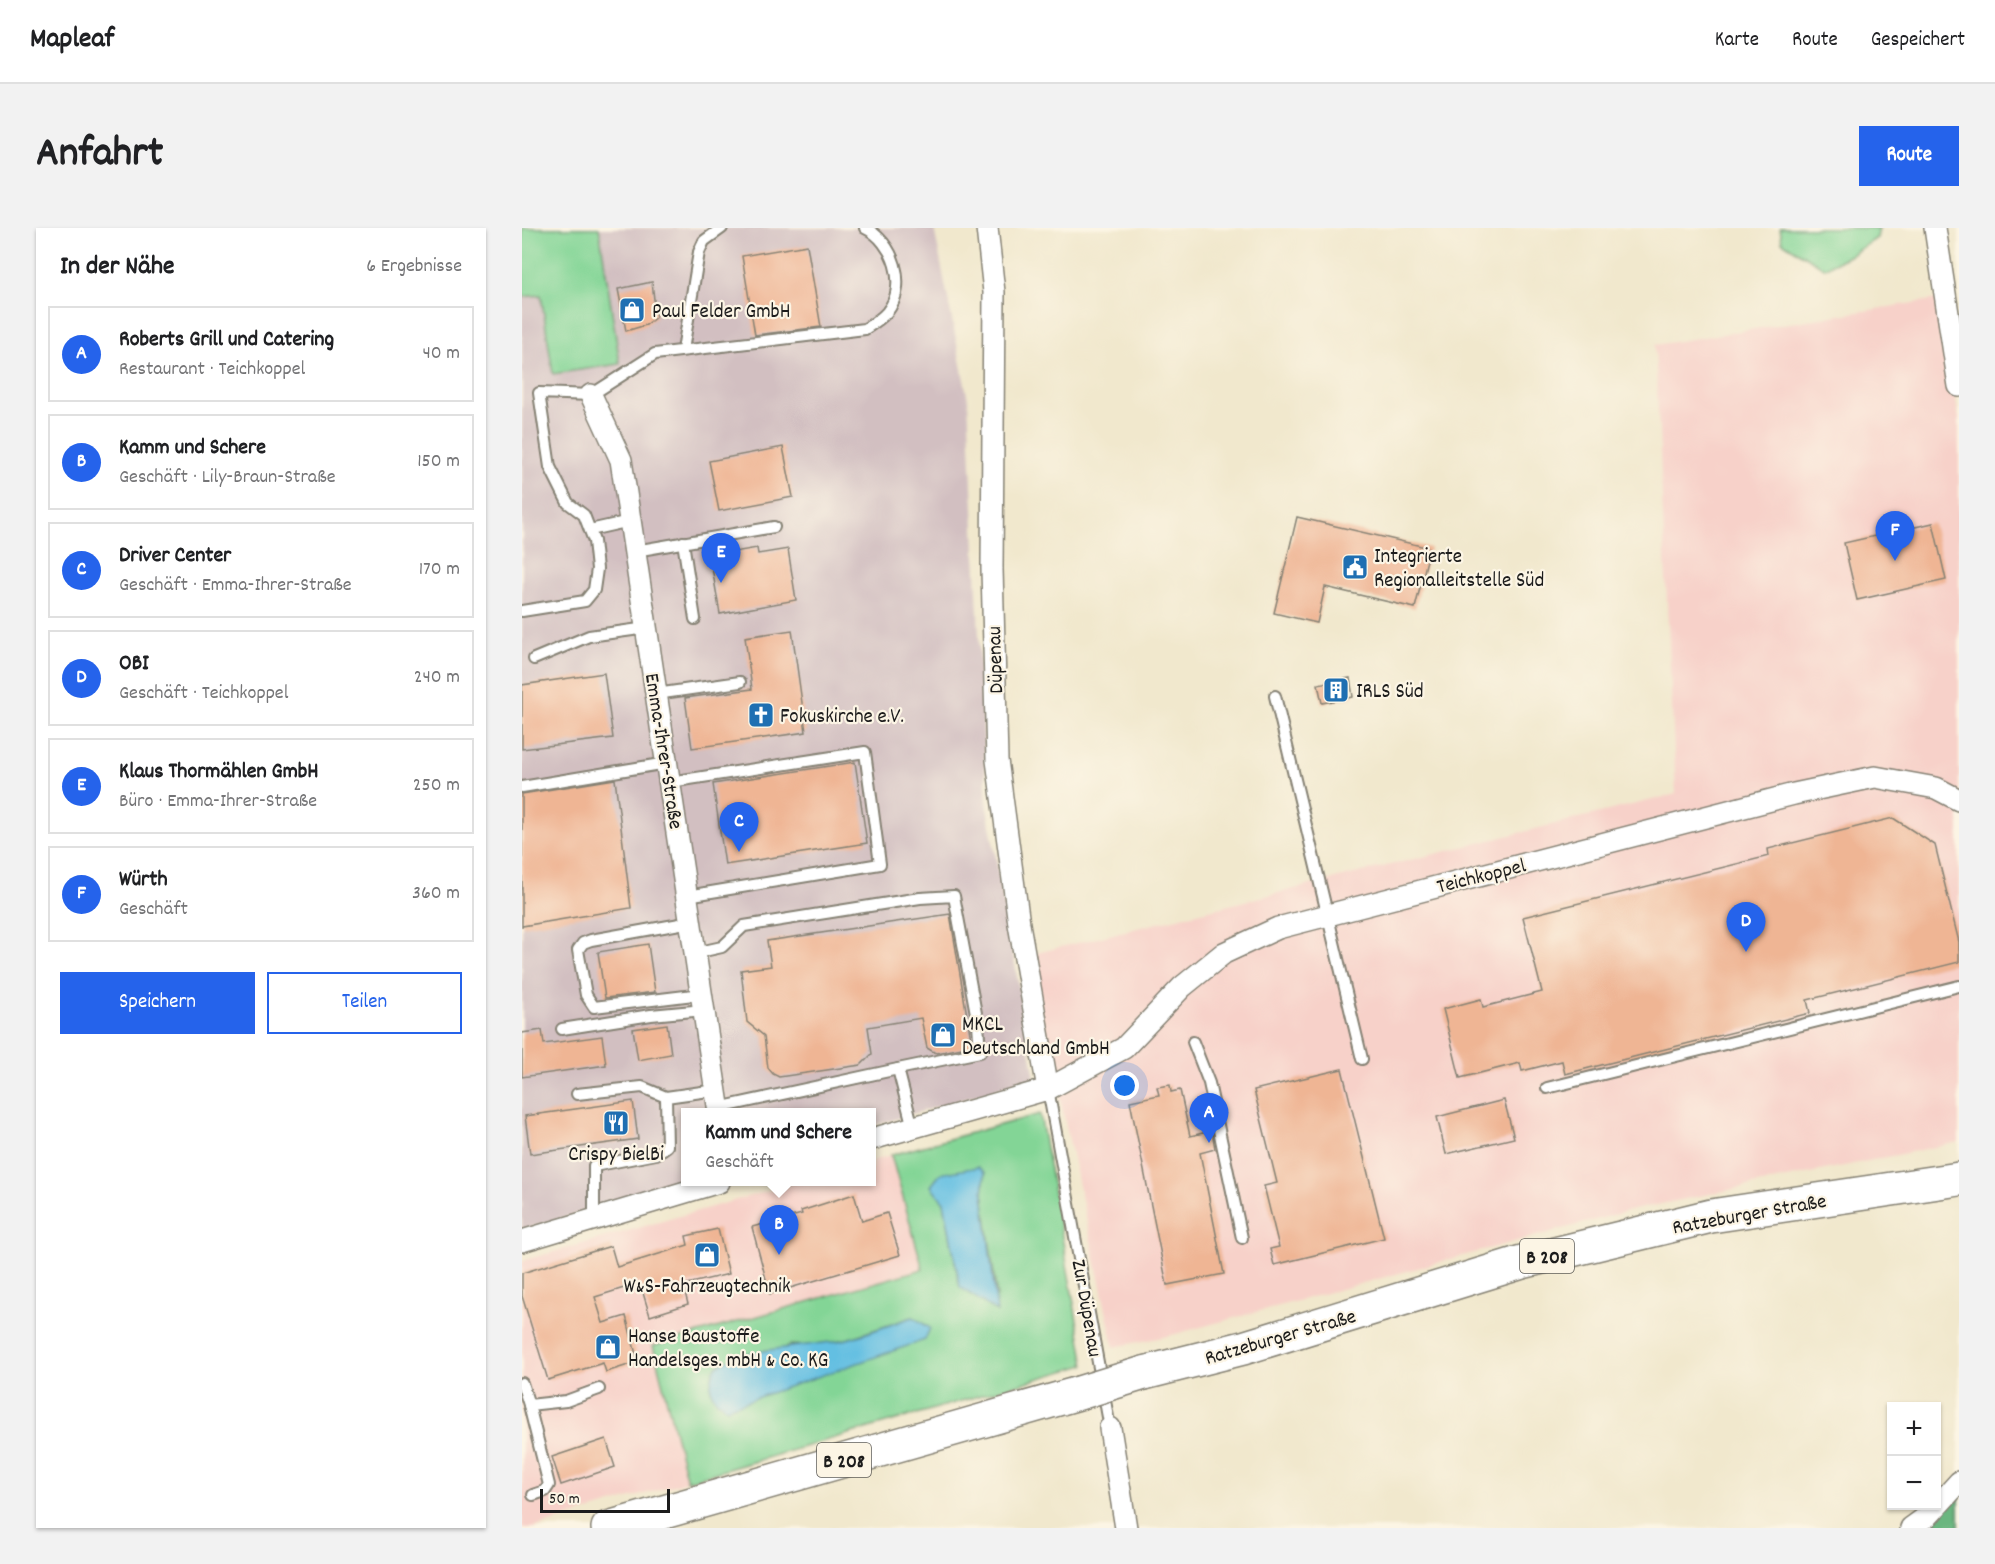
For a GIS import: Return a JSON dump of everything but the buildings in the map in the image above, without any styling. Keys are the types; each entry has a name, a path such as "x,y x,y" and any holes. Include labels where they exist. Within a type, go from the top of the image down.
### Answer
{"main road":[{"name":"Ratzeburger Straße","path":"608,1528 1144,1373 1243,1348 1522,1262 1711,1216 1959,1179"}],"street":[{"name":"Düpenau","path":"987,228 994,292 992,569 997,760 1019,924 1048,1089"},
{"path":"1935,228 1952,294 1959,386"},
{"name":"Emma-Ihrer-Straße","path":"591,395 621,460 718,1103"},
{"name":"Teichkoppel","path":"876,1138 1048,1089 1124,1048 1182,987 1224,952 1278,928 1783,797 1875,777 1936,788 1959,800"},
{"path":"522,1241 705,1186"},
{"name":"Zur Düpenau","path":"1110,1428 1126,1528"},
{"path":"1911,1528 1929,1515 1959,1482"}],"lane":[{"path":"683,351 699,252 704,241 722,228"},
{"path":"522,611 585,601 594,590 597,569 590,530 584,515 568,502 553,475 539,393 591,395 655,354 865,328 881,319 893,302 896,274 886,244 878,235 865,228"},
{"path":"590,530 630,521"},
{"path":"635,551 774,527"},
{"path":"683,542 695,619"},
{"path":"534,659 589,636 646,628"},
{"path":"656,694 740,682"},
{"path":"1275,696 1362,1059"},
{"path":"522,787 865,752 880,864 687,896"},
{"path":"577,1094 642,1087 666,1097 718,1103 980,1052 978,1024 954,896 920,898 744,926 722,947 695,953"},
{"path":"691,922 591,940 583,943 578,950 585,994 594,1007 703,1002"},
{"path":"1546,1088 1959,986"},
{"path":"562,1029 651,1015 703,1002"},
{"path":"1193,1042 1209,1083 1242,1238"},
{"path":"898,1069 913,1128"},
{"name":"Zur Düpenau","path":"1048,1089 1110,1428"},
{"path":"594,1219 594,1166 656,1154 667,1146 666,1097"},
{"path":"522,1383 549,1485 545,1491 532,1495"},
{"path":"529,1405 566,1401 599,1389"}],"shaded area":[{"path":"522,228 934,228 968,400 987,808 1035,1078 876,1125 876,1108 681,1108 681,1182 522,1230"},
{"path":"1938,299 1959,419 1959,1142 1628,1211 1168,1336 1114,1347 1029,955 1676,794 1655,345"},
{"path":"891,1155 923,1269 654,1346 687,1481 533,1528 522,1528 522,1261 785,1186 876,1186 876,1160"}],"green space":[{"path":"522,228 599,228 620,364 553,374 541,295 522,297"},
{"path":"1780,228 1879,228 1877,238 1849,256 1824,268 1782,242"},
{"path":"1040,1114 1085,1365 687,1481 653,1346 923,1269 891,1155","holes":["985,1173 983,1193 997,1297 960,1287 944,1202","913,1317 710,1388 790,1345 811,1346 847,1339"]},
{"path":"1959,1491 1959,1528 1927,1528"}],"water":[{"path":"978,1167 985,1173 983,1193 997,1312 960,1287 944,1202 931,1186 940,1174"},
{"path":"913,1317 930,1328 925,1340 727,1408 717,1401 711,1392 714,1370 722,1363 737,1357 755,1352 847,1339"}],"place":[{"name":"Paul Felder GmbH","path":"632,310"},
{"name":"Würth","path":"1895,561"},
{"name":"Integrierte Regionalleitstelle Süd","path":"1355,567"},
{"name":"Klaus Thormählen GmbH","path":"721,583"},
{"name":"IRLS Süd","path":"1336,690"},
{"name":"Fokuskirche e.V.","path":"761,715"},
{"name":"Driver Center","path":"739,852"},
{"name":"OBI","path":"1746,952"},
{"name":"MKCL Deutschland GmbH","path":"943,1035"},
{"name":"Crispy BielBi","path":"616,1123"},
{"name":"Roberts Grill und Catering","path":"1209,1143"},
{"name":"W&S-Fahrzeugtechnik","path":"707,1255"},
{"name":"Kamm und Schere","path":"779,1255"},
{"name":"Hanse Baustoffe Handelsges. mbH & Co. KG","path":"608,1347"}]}
